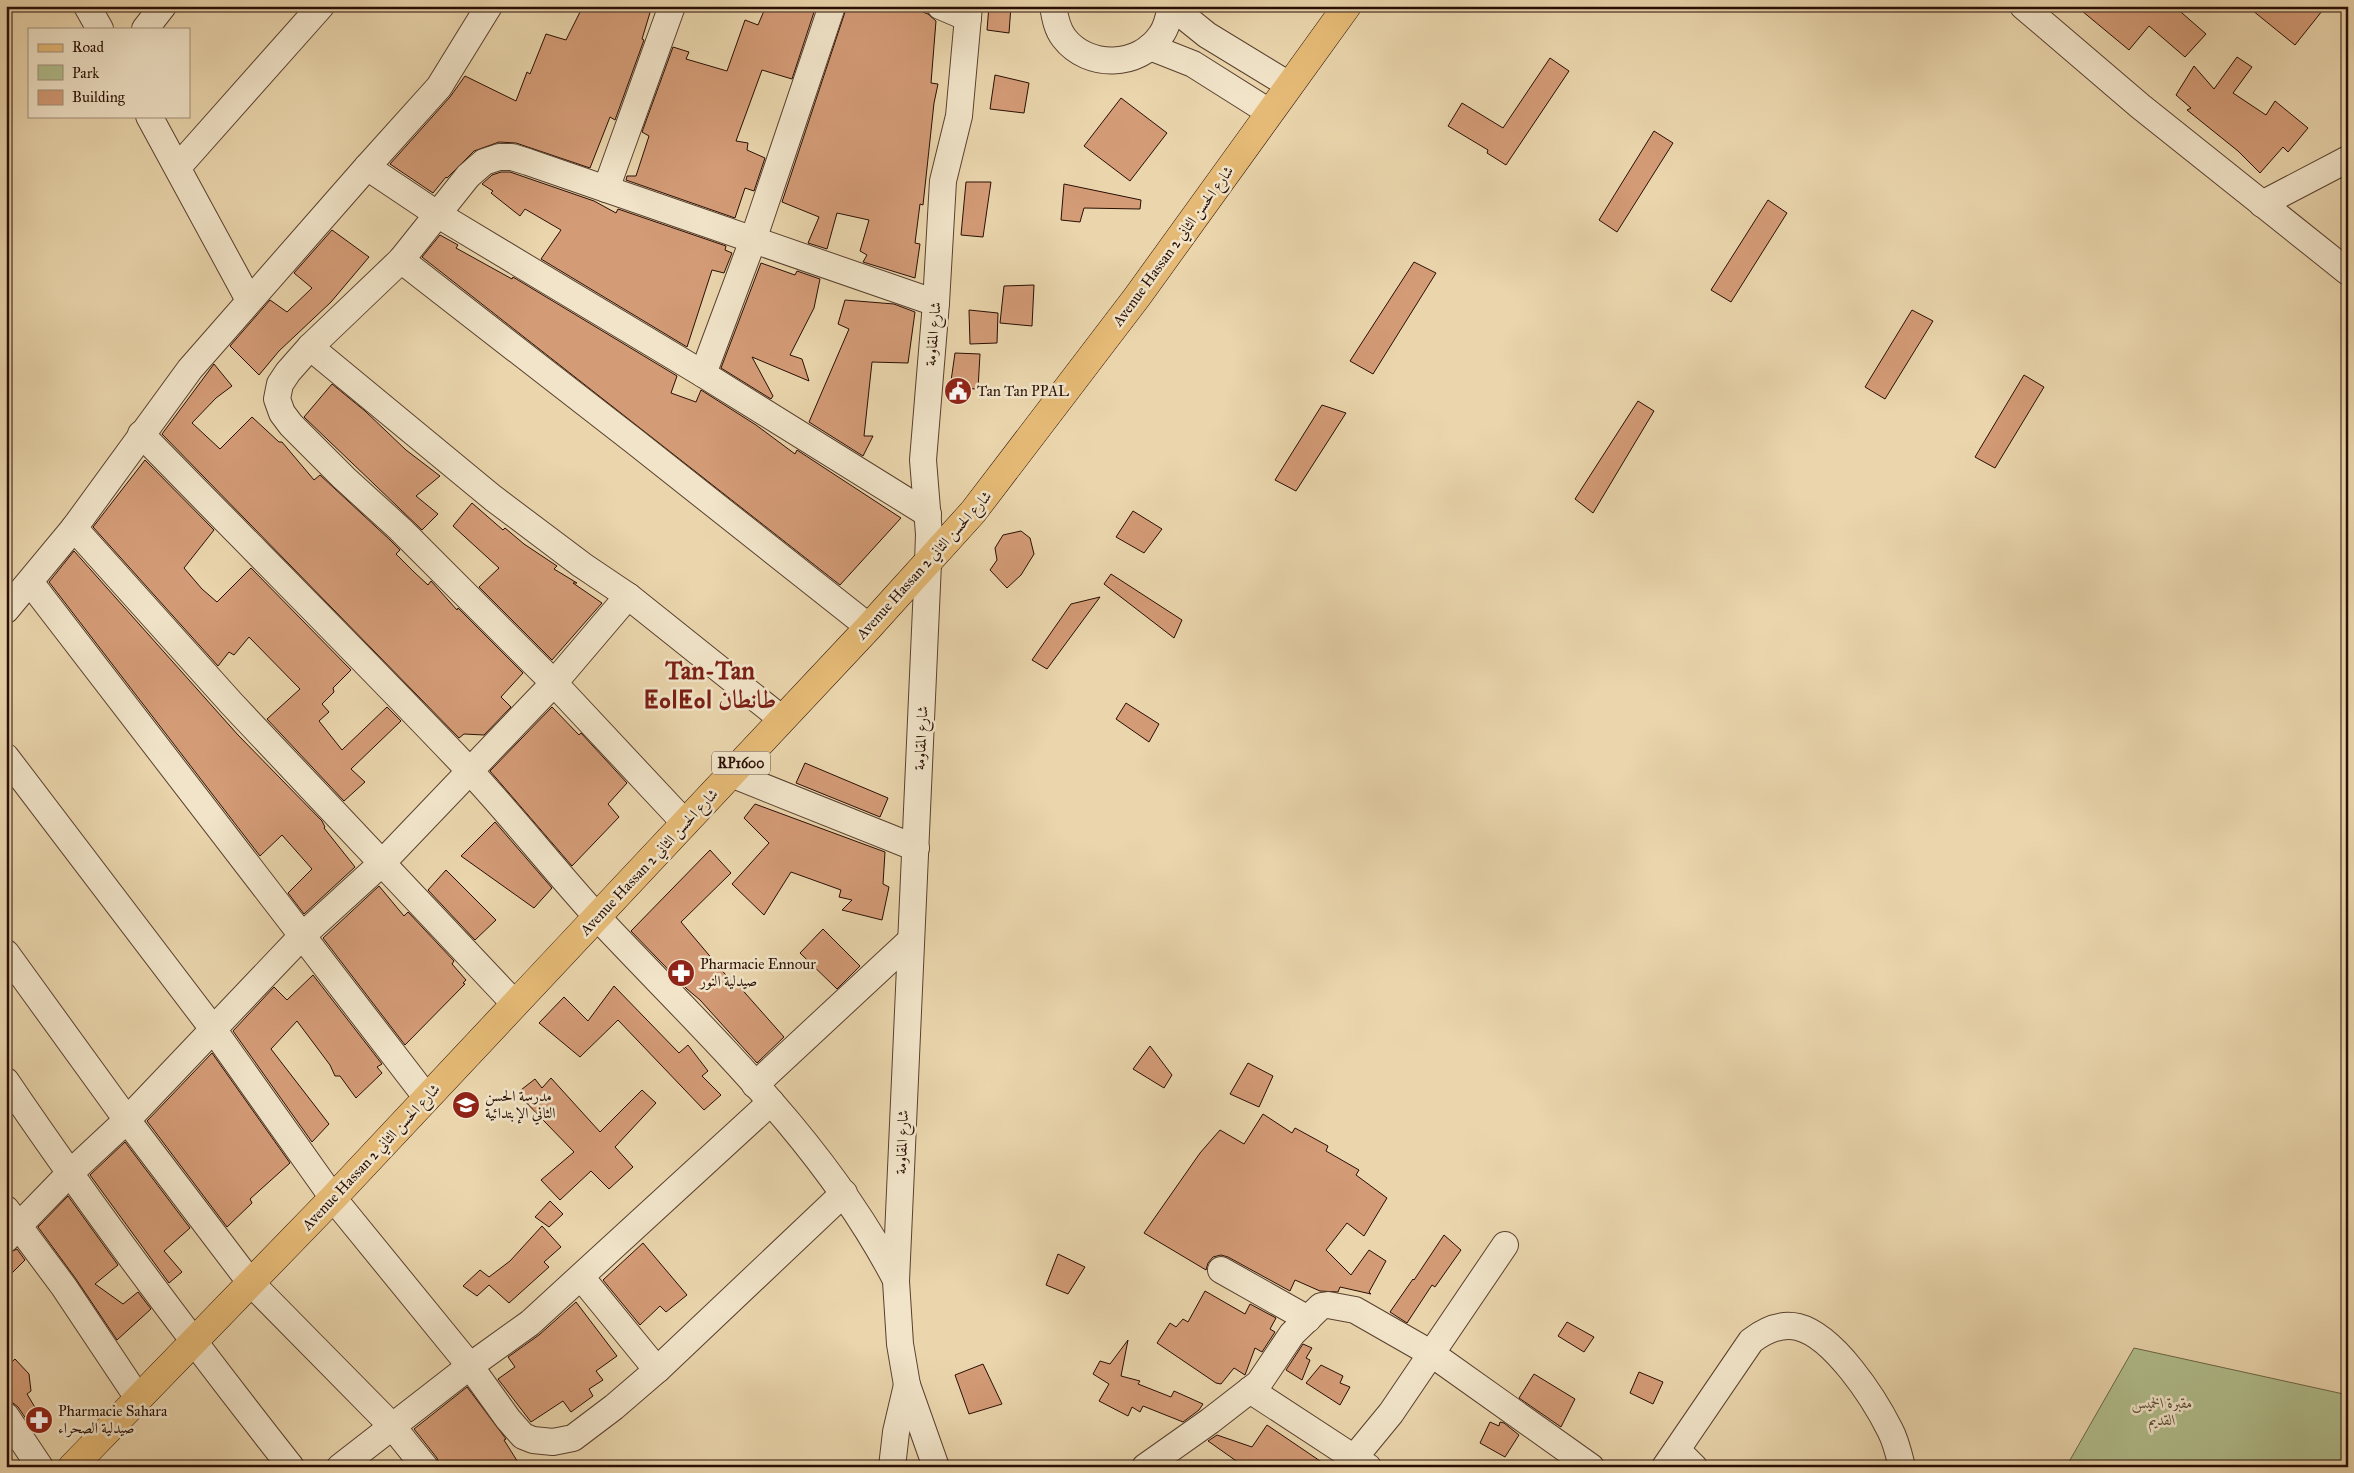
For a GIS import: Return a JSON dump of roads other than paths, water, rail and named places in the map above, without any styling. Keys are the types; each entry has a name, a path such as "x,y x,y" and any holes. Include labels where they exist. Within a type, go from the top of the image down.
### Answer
{"main road":[{"name":"Avenue Hassan 2 شارع الحسن الثاني","path":"72,1467 333,1198 928,563 1010,466 1137,297 1347,6"}],"street":[{"path":"87,6 99,28"},
{"path":"146,28 164,6"},
{"path":"178,167 321,6"},
{"path":"6,610 74,528 190,369 366,167 440,87 489,6"},
{"path":"606,189 672,6"},
{"path":"703,374 753,240 832,6"},
{"path":"940,6 969,12"},
{"path":"1052,6 1055,22 1064,38 1078,52 1096,59 1115,61 1134,57 1150,47 1161,35 1168,22 1171,6 1207,35 1289,85"},
{"path":"2023,6 2140,106 2348,272"},
{"name":"شارع المقاومة","path":"936,1467 907,1385 898,1330 896,1281 928,563 928,514 923,460 936,303 943,180 959,116 969,12"},
{"path":"1150,47 1175,55 1193,64 1269,112"},
{"path":"150,118 249,300"},
{"path":"685,822 554,683 400,529 344,478 286,419 278,399 280,384 310,347 400,260 468,176 484,162 499,156 512,157 936,303"},
{"path":"2262,204 2348,159"},
{"path":"366,167 437,214 703,374 928,514"},
{"path":"400,260 634,440 869,627"},
{"path":"310,347 501,503 582,565 628,596 782,719"},
{"path":"141,434 470,771 597,916 763,1094 844,1193 878,1246 896,1281"},
{"path":"74,528 232,704 515,1004"},
{"path":"30,582 427,1098"},
{"path":"138,1398 64,1287 10,1224 69,1174 127,1120 302,936 381,864 554,683 628,596"},
{"path":"6,757 213,1029 333,1198 470,1366 508,1419 523,1436 533,1440 554,1442 573,1438 614,1407 657,1370 844,1193"},
{"path":"730,774 916,848"},
{"path":"340,1467 530,1322 581,1277 763,1094 911,940"},
{"path":"6,953 127,1120 250,1282 392,1426 425,1467"},
{"path":"6,1081 69,1174 193,1341 291,1467"},
{"path":"1250,1390 1356,1464 1505,1245"},
{"path":"1221,1270 1308,1319"},
{"path":"581,1277 657,1370"},
{"path":"1145,1467 1210,1421 1259,1383 1292,1334 1321,1306 1341,1306 1371,1319 1432,1354 1591,1467"},
{"path":"1679,1461 1751,1341 1762,1333 1781,1327 1796,1327 1812,1332 1828,1343 1853,1372 1891,1431 1902,1467"},
{"path":"892,1467 896,1432 907,1385"},
{"path":"6,1416 40,1467"}],"place":[{"name":"Tan Tan PPAL","path":"958,391"},
{"name":"Pharmacie Ennour صيدلية النور","path":"681,973"},
{"name":"مدرسة الحسن الثاني الإبتدائية","path":"466,1105"},
{"name":"Pharmacie Sahara صيدلية الصحراء","path":"39,1420"}],"district":[{"name":"Tan-Tan ⵟⴰⵏⵟⴰⵏ طانطان","path":"710,684"}],"park label":[{"name":"مقبرة الخميس القديم","path":"2162,1412"}]}
